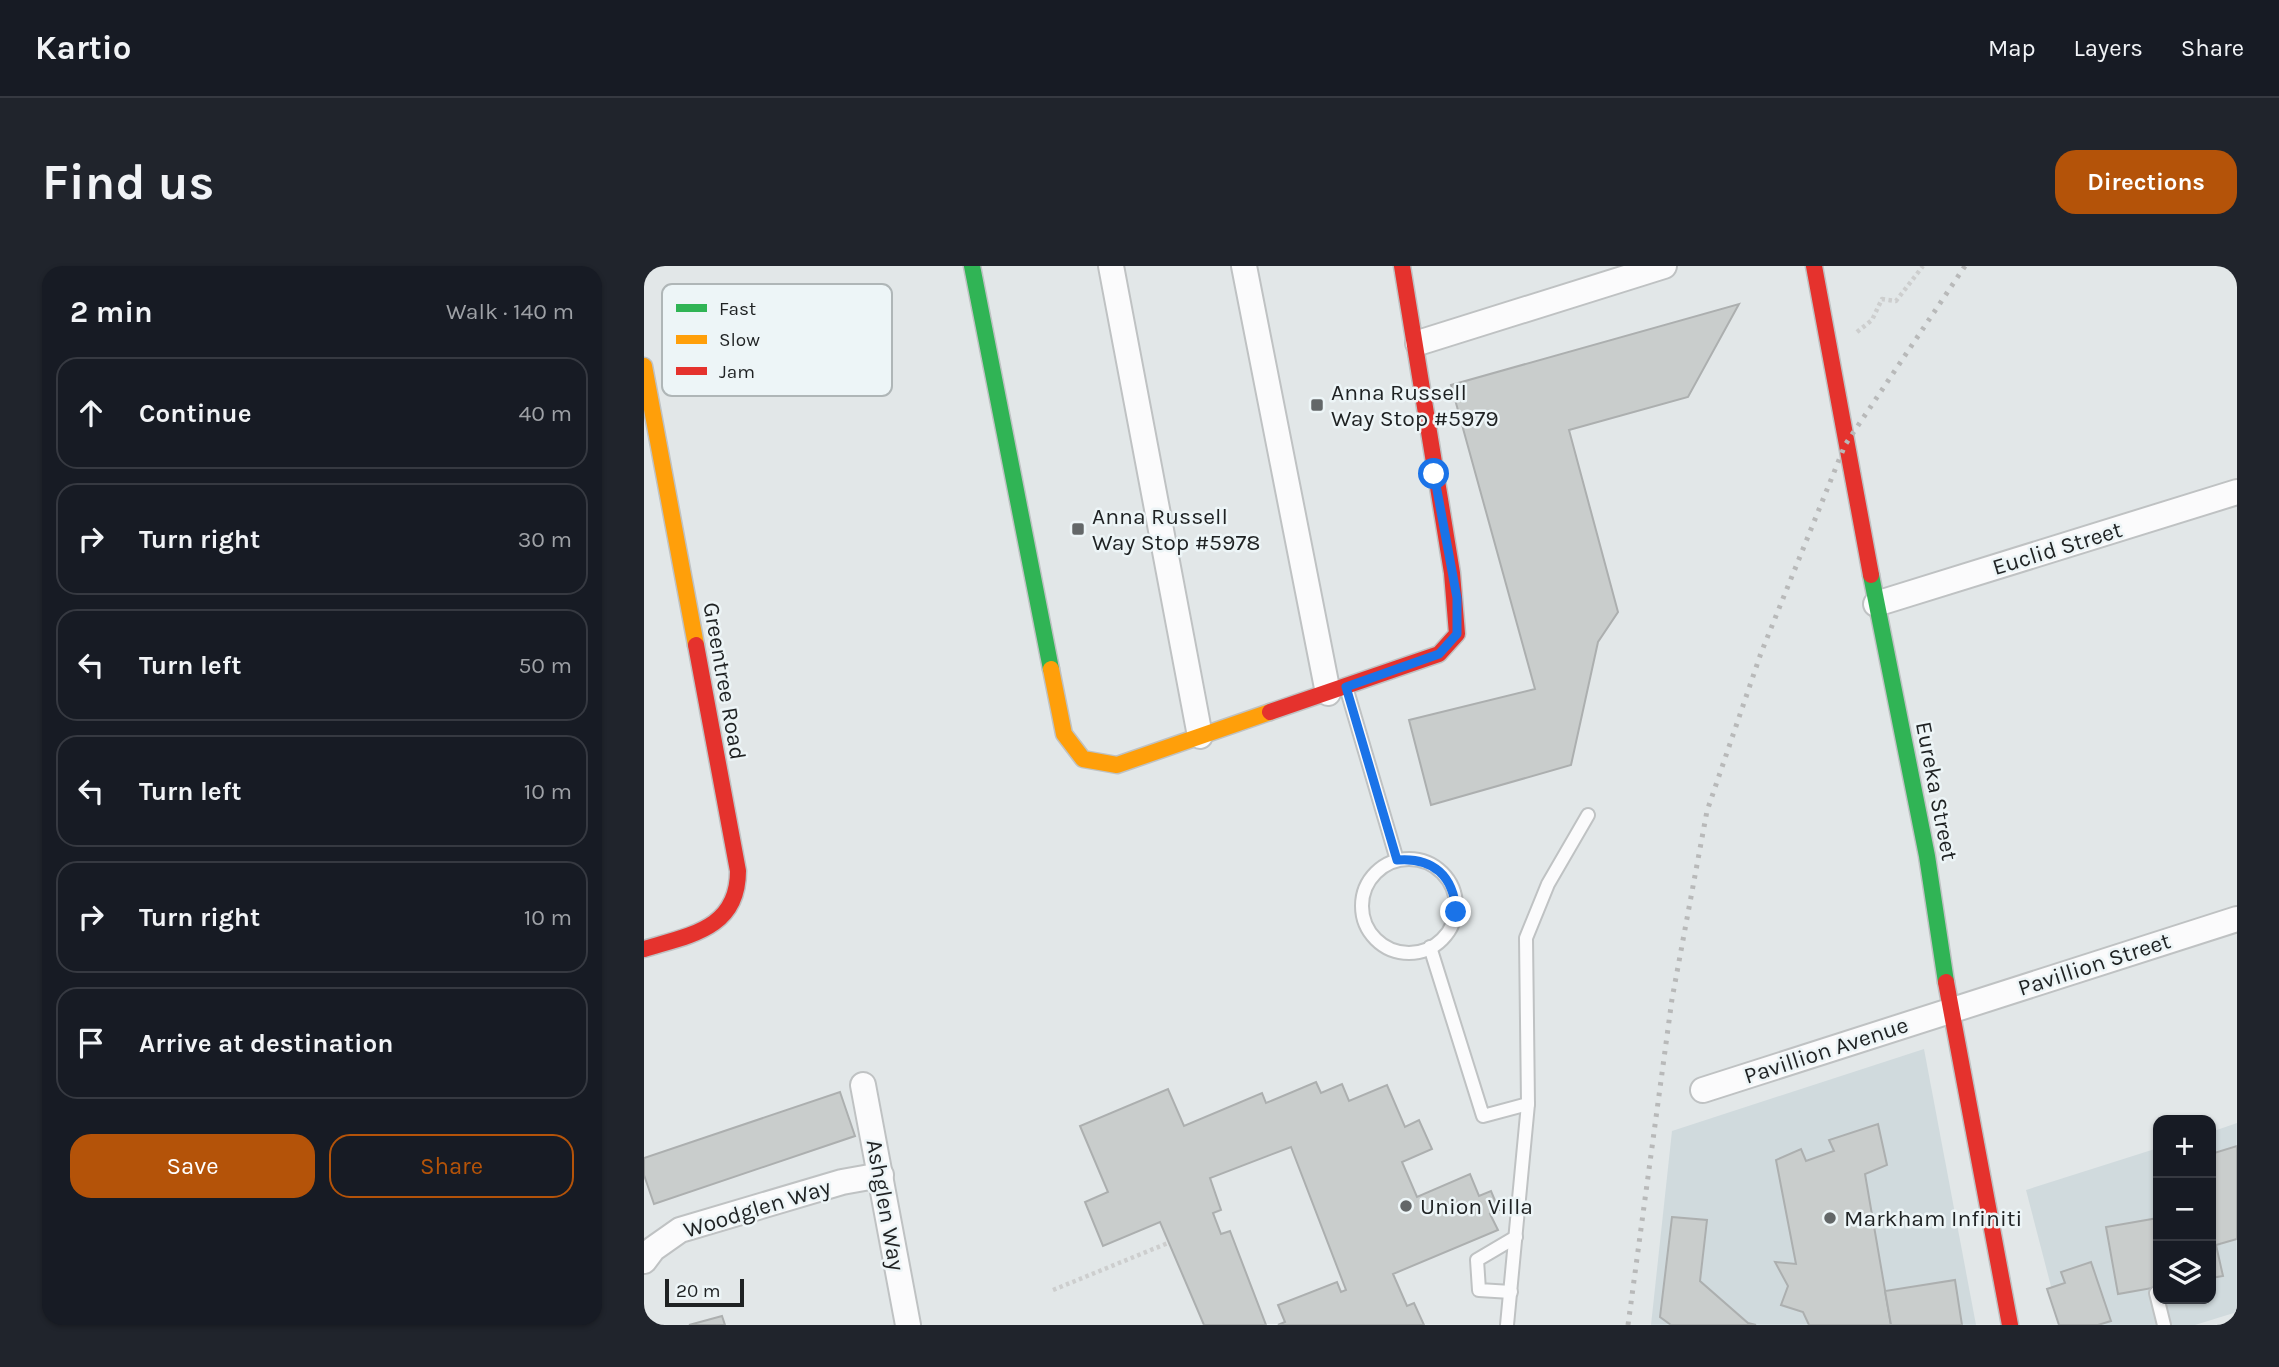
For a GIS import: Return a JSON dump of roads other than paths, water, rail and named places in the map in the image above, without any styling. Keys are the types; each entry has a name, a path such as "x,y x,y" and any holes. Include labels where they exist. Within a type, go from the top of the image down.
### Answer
{"street":[{"path":"972,266 1064,734 1083,759 1117,765 1439,654 1457,634 1457,598 1434,474 1418,343 1402,266"},
{"path":"1111,266 1200,736"},
{"path":"1244,266 1337,690"},
{"path":"1418,343 1664,266"},
{"name":"Eureka Street","path":"1814,266 1876,604 1927,856 1950,1010 2010,1325"},
{"name":"Greentree Road","path":"644,366 738,871 738,891 730,910 702,929 644,949"},
{"name":"Euclid Street","path":"1876,604 2237,492"},
{"name":"Pavillion Street","path":"1950,1010 2237,919"},
{"name":"Pavillion Avenue","path":"1703,1090 1950,1010"},
{"name":"Ashglen Way","path":"863,1085 908,1325"},
{"name":"Woodglen Way","path":"644,1261 653,1249 680,1230 842,1182 881,1175"}],"lane":[{"path":"1337,690 1397,860"},
{"path":"1507,1325 1528,1104 1526,938 1548,884 1588,815"},
{"path":"1397,860 1428,862 1441,870 1450,882 1456,912 1451,926 1430,947 1416,952 1394,949 1374,937 1365,923 1363,892 1371,877 1382,867 1397,860"},
{"path":"1430,947 1483,1116 1528,1104"},
{"path":"1511,1292 1479,1290 1477,1260 1516,1237"},
{"path":"2159,1304 2164,1325"}],"railway":[{"path":"1628,1325 1672,999 1707,811 1761,653 1845,445 1965,266"}],"place":[{"name":"Anna Russell Way Stop #5979","path":"1317,405"},
{"name":"Anna Russell Way Stop #5978","path":"1078,529"},
{"name":"Union Villa","path":"1406,1206"},
{"name":"Markham Infiniti","path":"1830,1218"}]}
